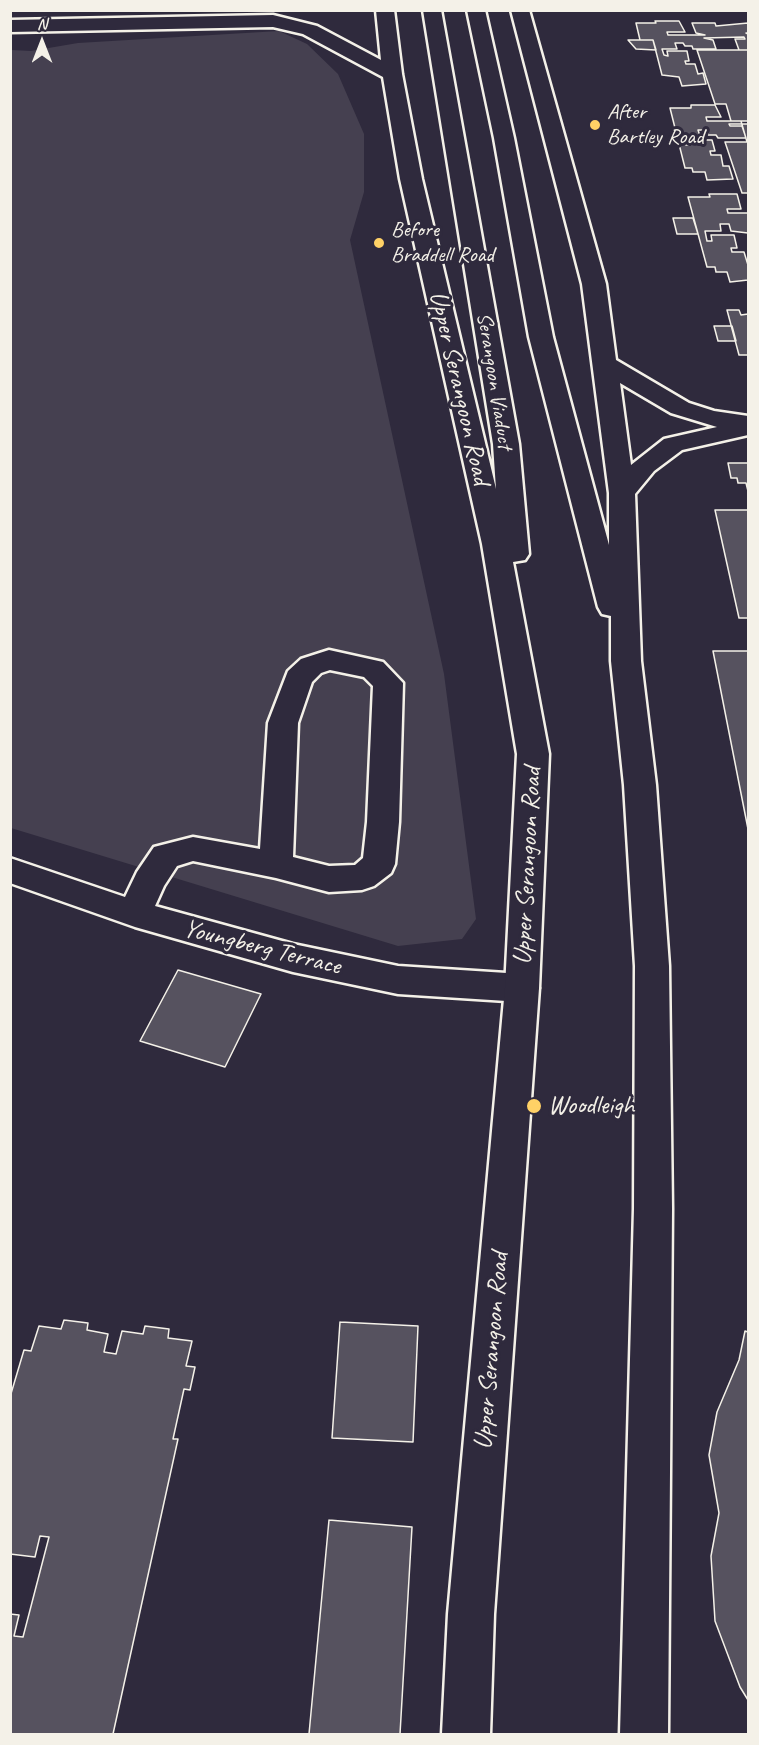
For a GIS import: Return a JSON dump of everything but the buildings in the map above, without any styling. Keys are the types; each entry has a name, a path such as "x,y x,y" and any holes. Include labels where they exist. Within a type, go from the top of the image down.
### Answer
{"main road":[{"path":"134,24 251,10"},
{"name":"Serangoon Viaduct","path":"432,10 506,444 533,754"},
{"path":"476,10 541,337 626,661"},
{"name":"Upper Serangoon Road","path":"401,14 392,74 411,179 496,544 533,754 522,988 471,1614 466,1734"},
{"path":"523,17 594,284 622,493 626,661 640,785 652,966 653,1209 644,1734"},
{"path":"10,26 273,21 310,30 392,74"},
{"path":"606,363 680,408 710,418 748,423"},
{"path":"622,493 645,465 673,444 711,434 748,429"},
{"path":"135,914 149,881 166,856 193,849 276,865 329,879 362,877 379,864 383,822 388,683 372,669 329,660 310,666 299,678 283,723 276,865"},
{"name":"Youngberg Terrace","path":"10,870 135,914 293,958 398,980 522,988"}],"shaded area":[{"path":"279,31 307,44 338,74 364,134 364,192 350,240 444,674 476,919 462,939 398,946 11,828 11,50 31,51 78,43"}],"place":[{"name":"After Bartley Road","path":"595,125"},
{"name":"Before Braddell Road","path":"379,243"},
{"name":"Woodleigh","path":"534,1106"}]}
